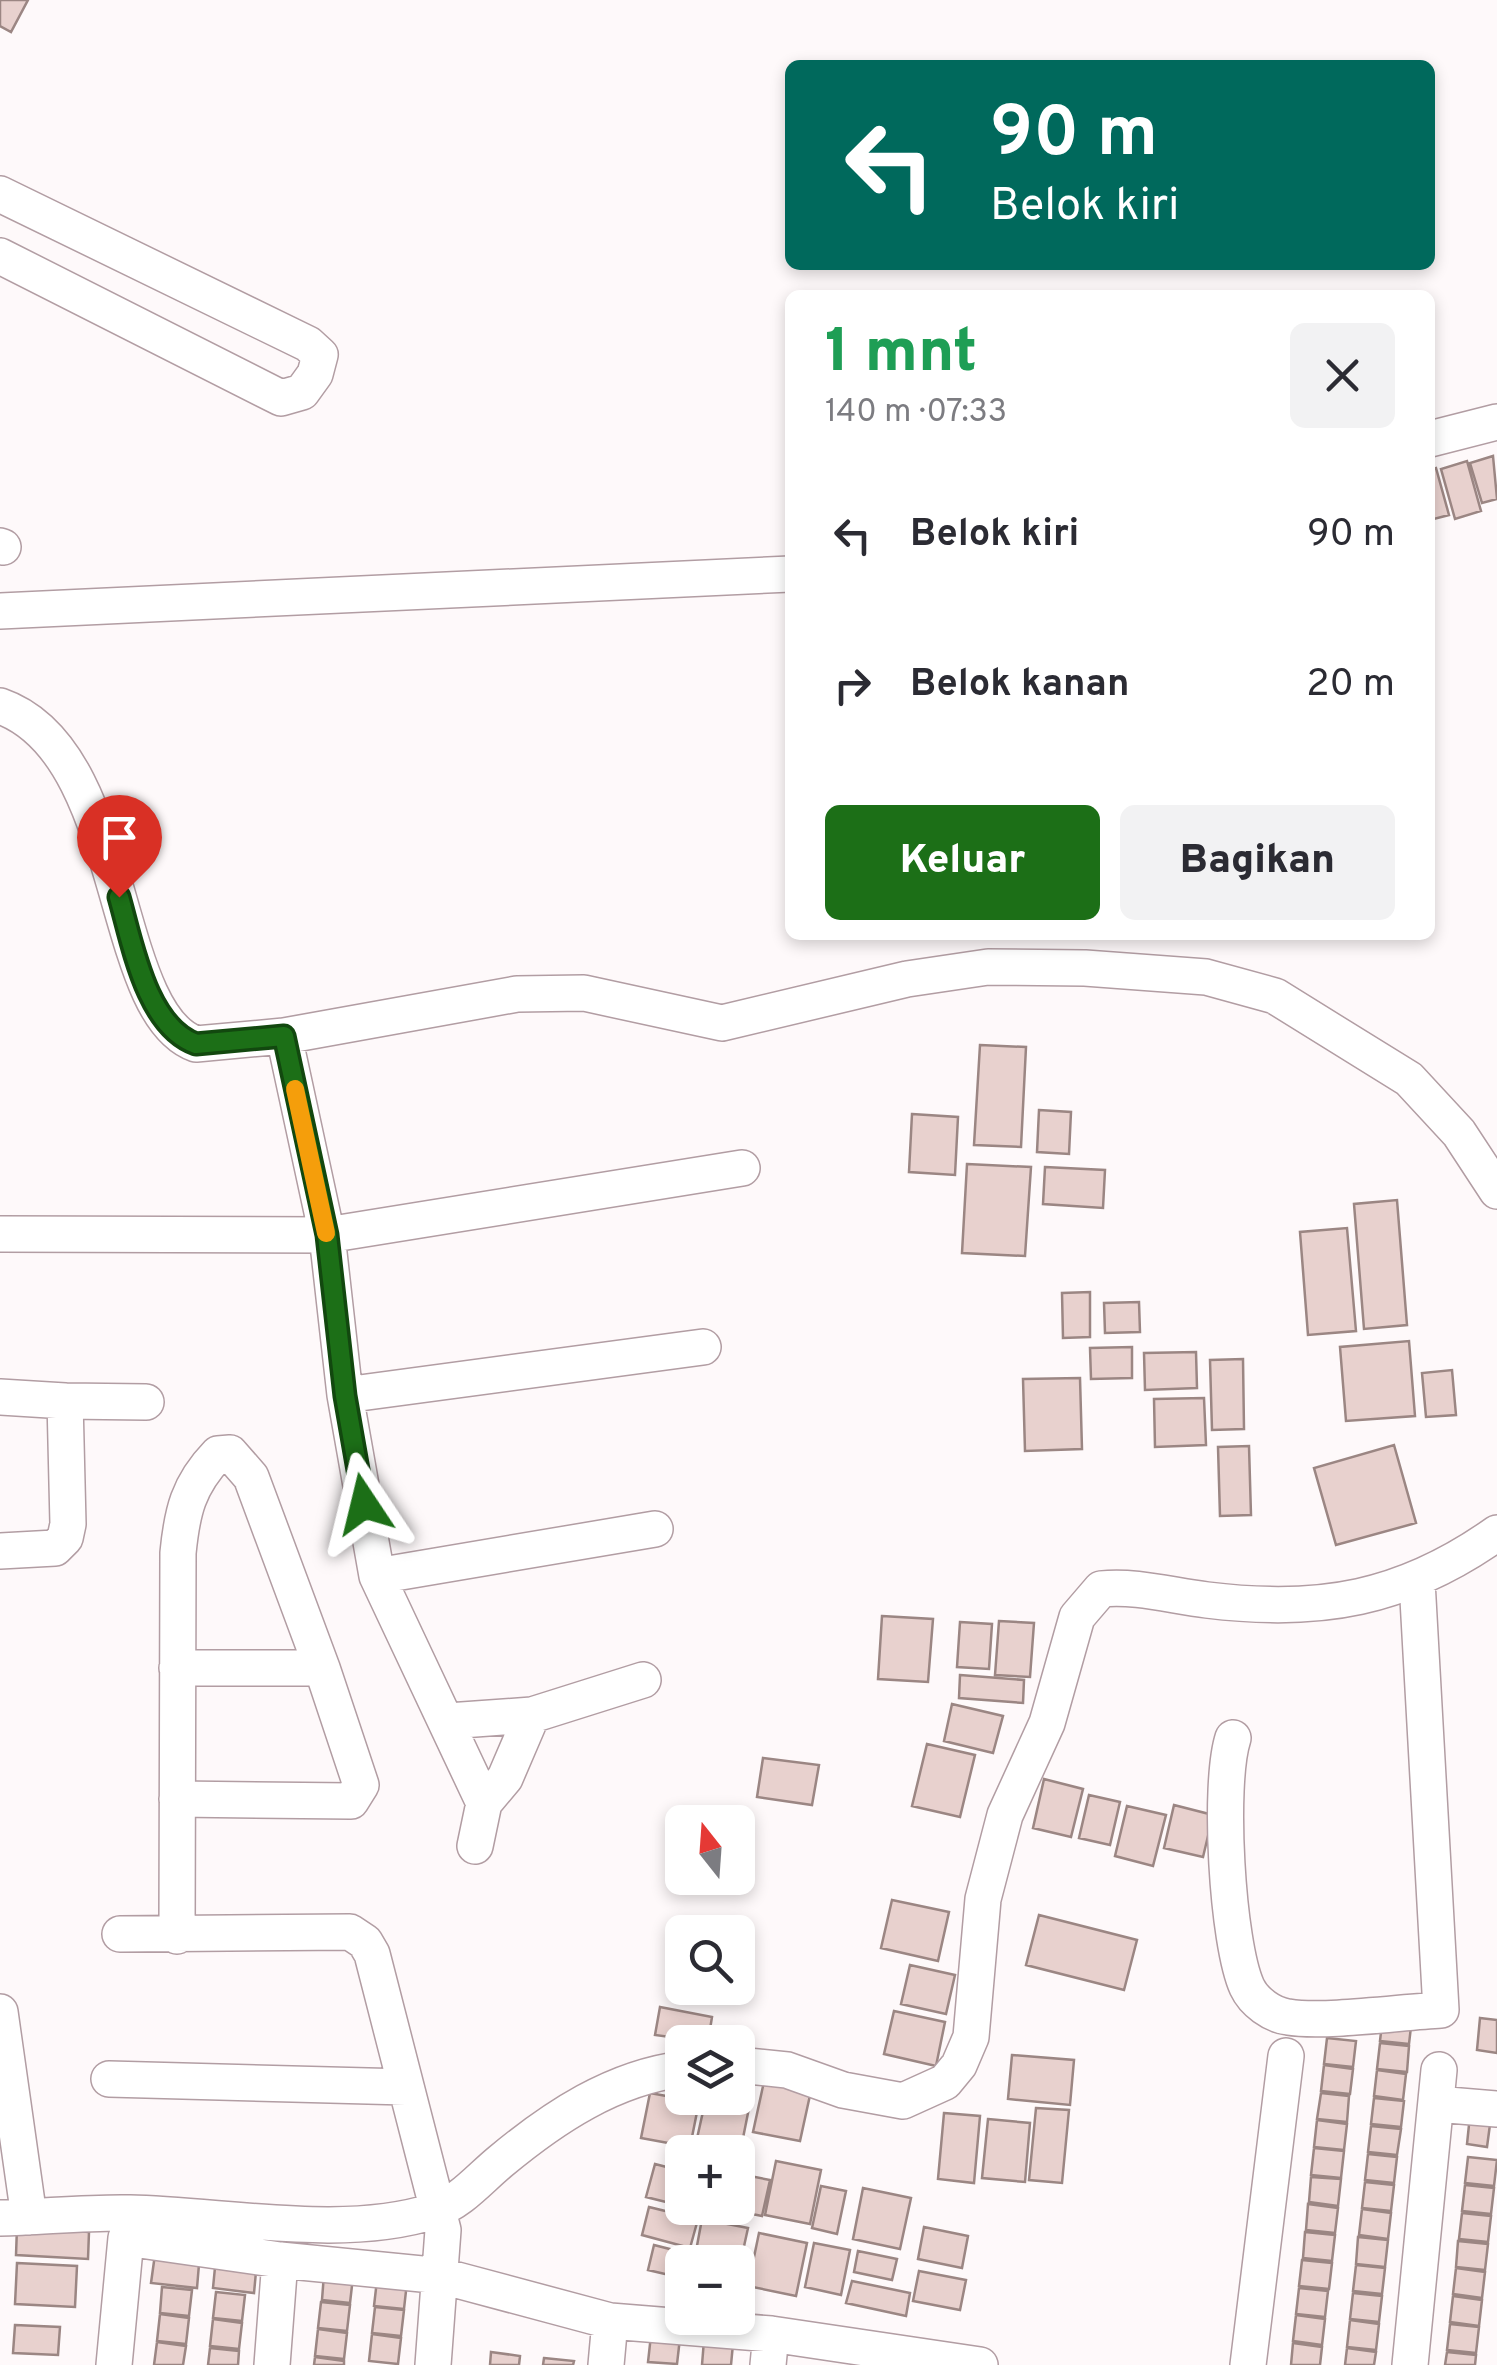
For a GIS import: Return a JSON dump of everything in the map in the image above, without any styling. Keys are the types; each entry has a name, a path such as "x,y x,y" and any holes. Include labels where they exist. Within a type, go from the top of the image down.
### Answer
{"street":[{"path":"0,194 308,344 320,356 319,362 302,392 281,398 0,256"},
{"path":"1435,438 1497,422"},
{"path":"0,611 785,574"},
{"path":"0,706 24,714 60,752 82,791 152,996 168,1025 183,1039 196,1044 284,1036 517,994 584,993 722,1023 908,980 988,967 1085,968 1206,977 1275,996 1408,1079 1458,1132 1497,1191"},
{"path":"284,1036 327,1235 345,1396 377,1576 484,1803"},
{"path":"0,1234 327,1235 742,1168"},
{"path":"345,1396 703,1347"},
{"path":"0,1397 146,1402"},
{"path":"0,1552 47,1551 64,1538 65,1401"},
{"path":"177,1799 351,1801 360,1785 322,1668 251,1477 230,1453 218,1454 205,1468 182,1510 177,1668 177,1799 177,1936"},
{"path":"377,1576 656,1530"},
{"path":"755,2067 787,2070 843,2090 903,2100 944,2082 959,2065 971,2037 983,1898 1006,1816 1048,1723 1077,1617 1101,1589 1287,1608 1366,1596 1416,1580 1460,1560 1497,1533"},
{"path":"1234,1738 1225,1764 1228,1886 1246,1984 1257,2002 1287,2018 1441,2010 1416,1580"},
{"path":"177,1668 322,1668"},
{"path":"448,1721 532,1716 643,1680"},
{"path":"475,1846 484,1803 505,1778 532,1716"},
{"path":"120,1934 358,1934 372,1954 444,2244 434,2365"},
{"path":"0,2012 10,2218 0,2239"},
{"path":"1248,2365 1286,2056"},
{"path":"10,2218 129,2213 350,2223 390,2221 438,2210 543,2128 585,2102 625,2082 665,2072"},
{"path":"109,2078 406,2087"},
{"path":"1410,2365 1437,2087 1497,2109"},
{"path":"114,2365 126,2238 280,2260 442,2276 610,2321 770,2349 980,2365"},
{"path":"272,2365 280,2260"},
{"path":"606,2365 610,2321"}],"building":[{"path":"0,0 28,0 11,32 0,26"},
{"path":"1493,456 1497,499 1482,503 1470,463"},
{"path":"1467,461 1481,511 1455,519 1441,469"},
{"path":"1435,468 1449,515 1435,519"},
{"path":"980,1045 1026,1047 1021,1147 974,1145"},
{"path":"1039,1110 1071,1112 1069,1154 1037,1152"},
{"path":"912,1114 958,1117 955,1175 909,1172"},
{"path":"967,1164 1031,1167 1025,1256 962,1253"},
{"path":"1045,1167 1105,1170 1103,1208 1043,1204"},
{"path":"1397,1200 1407,1325 1364,1329 1354,1204"},
{"path":"1347,1228 1356,1331 1308,1335 1300,1232"},
{"path":"1090,1292 1090,1337 1063,1338 1062,1293"},
{"path":"1139,1302 1140,1332 1105,1333 1104,1303"},
{"path":"1409,1341 1415,1416 1346,1421 1340,1347"},
{"path":"1132,1347 1132,1378 1091,1379 1090,1348"},
{"path":"1196,1352 1197,1388 1145,1390 1144,1353"},
{"path":"1243,1359 1244,1429 1212,1430 1210,1360"},
{"path":"1452,1370 1456,1415 1426,1417 1422,1373"},
{"path":"1080,1378 1082,1449 1025,1451 1023,1379"},
{"path":"1204,1398 1206,1445 1155,1447 1154,1399"},
{"path":"1394,1445 1416,1523 1336,1545 1314,1468"},
{"path":"1249,1446 1251,1515 1220,1516 1218,1447"},
{"path":"882,1616 933,1619 928,1682 878,1679"},
{"path":"999,1621 1034,1623 1030,1677 995,1675"},
{"path":"960,1622 992,1624 989,1669 957,1667"},
{"path":"960,1675 1024,1680 1023,1703 959,1698"},
{"path":"952,1704 1003,1716 993,1753 944,1741"},
{"path":"927,1744 975,1755 960,1817 912,1806"},
{"path":"763,1758 819,1765 812,1805 757,1797"},
{"path":"1044,1779 1083,1789 1071,1837 1033,1828"},
{"path":"1089,1795 1120,1802 1110,1845 1079,1838"},
{"path":"1174,1805 1213,1815 1203,1857 1164,1848"},
{"path":"1127,1806 1166,1815 1153,1866 1115,1856"},
{"path":"892,1900 949,1912 938,1961 881,1948"},
{"path":"1039,1915 1137,1940 1124,1990 1026,1965"},
{"path":"910,1965 955,1975 946,2014 901,2004"},
{"path":"660,2007 712,2017 711,2025 665,2025 665,2036 655,2035"},
{"path":"894,2011 945,2022 936,2066 884,2054"},
{"path":"1383,2015 1412,2018 1409,2044 1380,2041"},
{"path":"1480,2018 1497,2020 1497,2053 1477,2050"},
{"path":"1327,2038 1356,2041 1353,2067 1324,2064"},
{"path":"1380,2043 1409,2046 1407,2072 1377,2069"},
{"path":"1012,2055 1074,2060 1070,2105 1008,2099"},
{"path":"1324,2065 1353,2069 1350,2094 1321,2091"},
{"path":"1377,2070 1406,2074 1403,2100 1374,2096"},
{"path":"765,2077 812,2086 800,2141 753,2132"},
{"path":"650,2093 665,2096 665,2115 696,2115 692,2135 665,2135 665,2142 641,2138"},
{"path":"1321,2093 1349,2096 1347,2122 1317,2119"},
{"path":"1374,2098 1404,2101 1401,2127 1371,2124"},
{"path":"1036,2108 1069,2110 1062,2183 1029,2180"},
{"path":"944,2113 980,2116 974,2183 938,2179"},
{"path":"702,2115 748,2115 744,2135 698,2135"},
{"path":"1470,2115 1491,2117 1487,2147 1467,2144"},
{"path":"988,2119 1030,2123 1025,2182 982,2178"},
{"path":"1317,2120 1347,2124 1344,2150 1314,2147"},
{"path":"1371,2126 1401,2129 1397,2155 1368,2152"},
{"path":"1314,2148 1344,2151 1341,2178 1311,2175"},
{"path":"1368,2154 1397,2157 1394,2183 1365,2180"},
{"path":"1468,2157 1497,2160 1494,2186 1465,2183"},
{"path":"776,2161 821,2170 810,2224 765,2215"},
{"path":"655,2164 665,2167 665,2202 646,2197"},
{"path":"755,2177 770,2180 762,2216 755,2215"},
{"path":"1311,2177 1341,2179 1338,2206 1309,2202"},
{"path":"1365,2182 1394,2185 1391,2211 1362,2208"},
{"path":"1465,2185 1494,2188 1491,2214 1462,2211"},
{"path":"821,2186 846,2191 837,2234 812,2228"},
{"path":"863,2188 911,2198 900,2249 853,2239"},
{"path":"1308,2204 1338,2208 1335,2233 1306,2230"},
{"path":"649,2207 665,2211 665,2225 696,2225 691,2245 642,2235"},
{"path":"1362,2209 1391,2213 1388,2239 1359,2235"},
{"path":"1462,2213 1491,2216 1488,2242 1459,2239"},
{"path":"701,2225 748,2228 744,2245 697,2245"},
{"path":"17,2227 89,2232 88,2259 16,2255"},
{"path":"924,2227 968,2236 962,2268 918,2259"},
{"path":"1305,2232 1335,2235 1332,2261 1303,2258"},
{"path":"759,2233 807,2243 796,2296 755,2287"},
{"path":"1358,2237 1388,2240 1385,2267 1356,2264"},
{"path":"1458,2241 1488,2244 1485,2270 1456,2267"},
{"path":"814,2243 850,2250 841,2295 805,2287"},
{"path":"654,2245 665,2248 665,2274 648,2270"},
{"path":"156,2247 200,2252 197,2288 151,2283"},
{"path":"858,2251 897,2259 892,2280 854,2272"},
{"path":"216,2257 257,2261 254,2293 213,2288"},
{"path":"1302,2260 1332,2263 1329,2289 1299,2286"},
{"path":"17,2263 77,2266 75,2307 15,2304"},
{"path":"1356,2265 1385,2268 1382,2294 1353,2291"},
{"path":"1456,2268 1485,2272 1482,2298 1453,2294"},
{"path":"919,2271 966,2280 960,2310 913,2301"},
{"path":"324,2274 353,2277 350,2303 322,2300"},
{"path":"377,2280 407,2282 404,2309 374,2306"},
{"path":"852,2281 910,2293 906,2316 846,2303"},
{"path":"162,2287 192,2290 189,2316 160,2313"},
{"path":"1299,2288 1328,2291 1325,2317 1296,2314"},
{"path":"216,2292 245,2295 242,2321 213,2318"},
{"path":"1353,2293 1382,2296 1379,2322 1350,2319"},
{"path":"1453,2296 1482,2300 1479,2326 1450,2322"},
{"path":"321,2302 350,2305 347,2331 318,2328"},
{"path":"375,2307 404,2310 401,2336 372,2333"},
{"path":"160,2314 189,2318 186,2344 157,2341"},
{"path":"1296,2315 1325,2319 1322,2345 1293,2341"},
{"path":"213,2319 242,2323 239,2349 210,2346"},
{"path":"1350,2320 1379,2324 1376,2350 1347,2347"},
{"path":"1450,2324 1479,2327 1476,2353 1447,2350"},
{"path":"15,2325 60,2327 58,2355 13,2353"},
{"path":"318,2329 347,2333 344,2359 315,2356"},
{"path":"372,2334 401,2338 398,2364 369,2361"},
{"path":"651,2335 680,2338 677,2364 648,2362"},
{"path":"704,2340 733,2344 731,2365 702,2365"},
{"path":"157,2342 186,2346 183,2365 154,2365"},
{"path":"1293,2343 1322,2347 1320,2365 1291,2365"},
{"path":"210,2348 239,2351 238,2365 208,2365"},
{"path":"1347,2348 1376,2352 1374,2365 1345,2365"},
{"path":"491,2352 520,2356 519,2365 490,2365"},
{"path":"1447,2352 1476,2355 1475,2365 1445,2365"},
{"path":"315,2357 344,2361 344,2365 314,2365"},
{"path":"544,2358 574,2361 573,2365 543,2365"}],"slow traffic":[{"path":"295,1089 326,1233"}],"route":[{"path":"119,897 152,996 168,1025 183,1039 196,1044 284,1036 327,1235 345,1396 364,1504"}]}
